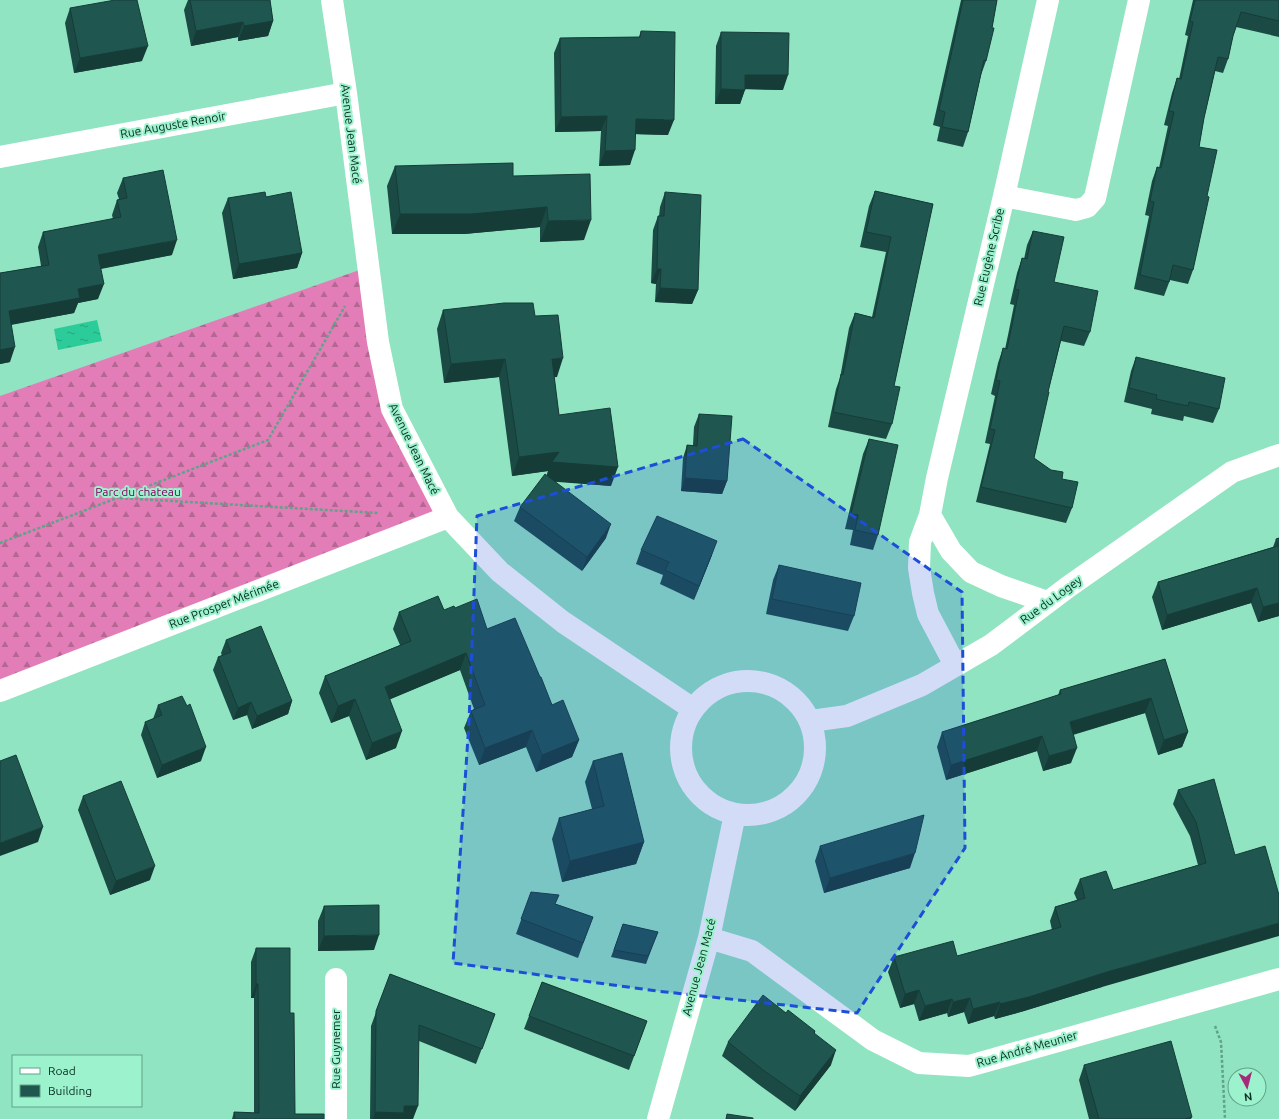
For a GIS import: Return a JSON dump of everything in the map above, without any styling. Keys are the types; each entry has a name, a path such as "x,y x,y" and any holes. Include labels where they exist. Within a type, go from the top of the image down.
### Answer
{"street":[{"name":"Avenue Jean Macé","path":"332,0 346,93 378,342 392,409 448,517 505,577 563,622 692,709"},
{"name":"Rue Eugène Scribe","path":"955,666 928,614 919,568 920,542 930,515 937,478 1004,196 1048,0"},
{"path":"1004,196 1076,210 1087,207 1095,198 1139,0"},
{"name":"Rue Auguste Renoir","path":"0,157 346,93"},
{"name":"Rue du Logey","path":"811,721 847,716 922,685 991,644 1047,602 1232,472 1279,455"},
{"path":"930,515 952,551 971,572 1001,586 1047,602"},
{"name":"Rue Prosper Mérimée","path":"0,691 448,517"},
{"path":"745,680 766,682 784,690 800,704 811,721 816,742 815,762 807,782 794,798 776,810 756,815 735,814 714,806 696,792 685,773 680,751 682,729 692,709 707,694 725,684 745,680"},
{"name":"Avenue Jean Macé","path":"658,1119 708,938 735,814"},
{"name":"Rue André Meunier","path":"708,938 752,951 873,1040 919,1063 969,1066 1279,979"},
{"name":"Rue Guynemer","path":"336,979 336,1119"}],"path":[{"path":"0,543 268,440 368,267"},
{"path":"117,498 385,514"},
{"path":"1206,999 1221,1042 1224,1119"}],"highlighted area":[{"path":"743,439 962,592 965,848 857,1013 657,991 453,963 469,722 477,516"}],"green space":[{"name":"Parc du chateau","path":"368,267 392,409 448,517 0,691 0,396"}],"water":[{"path":"97,320 102,341 58,350 54,329"}],"building":[{"path":"115,0 137,0 148,46 80,58 70,8"},
{"path":"190,0 270,0 273,21 244,26 243,22 196,31"},
{"path":"963,0 997,0 992,28 994,28 986,61 984,60 968,132 942,127 945,112 939,110"},
{"path":"1195,0 1279,0 1279,21 1241,12 1233,36 1228,59 1218,57 1199,147 1217,150 1207,196 1209,197 1193,270 1173,265 1169,282 1140,275 1154,202 1150,201 1157,167 1161,168 1174,112 1169,111 1177,78 1181,79 1193,22 1190,21"},
{"path":"641,31 675,32 674,120 636,119 635,150 605,151 607,116 561,117 560,38 640,37"},
{"path":"721,32 789,33 788,75 745,75 745,90 721,89"},
{"path":"513,163 513,176 590,174 591,220 548,221 547,207 472,214 400,214 395,166"},
{"path":"163,170 177,240 98,255 104,284 78,289 80,298 9,311 15,347 0,350 0,273 49,265 43,232 121,217 117,200 127,198 123,178"},
{"path":"875,191 933,204 894,386 900,387 892,424 833,412 841,374 843,375 855,313 874,318 891,237 866,232"},
{"path":"265,192 266,197 291,192 302,253 239,264 228,198"},
{"path":"665,192 701,195 698,290 660,288 661,269 657,269 658,216 664,216"},
{"path":"1033,231 1064,237 1054,282 1098,291 1090,332 1064,326 1034,458 1051,470 1063,472 1062,479 1078,482 1072,508 981,487 995,430 990,429 1000,381 996,380 1003,348 1007,349 1019,290 1015,289 1022,258 1027,259"},
{"path":"504,303 533,303 535,316 558,315 563,358 552,359 559,415 610,408 618,467 552,462 559,452 519,457 505,359 451,364 443,310"},
{"path":"1136,357 1225,378 1219,409 1189,402 1188,406 1156,399 1157,395 1129,388"},
{"path":"699,414 732,416 727,481 685,478 687,445 697,446"},
{"path":"869,439 898,445 878,535 855,530 858,515 851,514"},
{"path":"545,474 611,524 587,557 520,507"},
{"path":"657,516 717,541 699,586 665,570 669,562 641,550"},
{"path":"1279,538 1279,603 1263,607 1257,588 1167,615 1158,582 1278,546 1276,539"},
{"path":"779,565 861,583 854,616 772,599"},
{"path":"438,596 444,610 454,606 455,608 477,599 487,629 515,618 552,705 563,700 579,740 542,755 532,730 485,748 471,711 485,705 466,653 385,687 402,731 372,743 355,699 338,706 325,676 411,641 399,612"},
{"path":"261,626 292,701 257,716 251,702 238,708 218,657 231,652 226,640"},
{"path":"1165,659 1188,732 1164,740 1151,698 1070,722 1077,748 1049,756 1042,736 951,765 942,732 1061,694 1060,690"},
{"path":"182,696 187,706 190,704 206,747 162,765 145,722 162,715 158,705"},
{"path":"622,753 644,842 570,861 559,818 604,806 593,761"},
{"path":"16,755 43,827 0,843 0,761"},
{"path":"1214,779 1235,855 1265,846 1279,895 1279,923 1107,972 1029,997 1000,1004 1000,1002 973,1009 970,998 953,1002 952,999 925,1006 919,990 905,994 894,957 953,941 957,956 1061,927 1055,907 1085,898 1080,879 1106,871 1113,890 1206,863 1196,822 1178,790"},
{"path":"121,781 155,866 116,881 83,796"},
{"path":"924,815 915,853 830,878 820,846"},
{"path":"531,892 559,895 555,904 593,917 583,943 521,919"},
{"path":"379,905 379,935 324,936 324,906"},
{"path":"623,924 658,932 648,956 614,950"},
{"path":"256,948 290,948 290,1013 294,1013 295,1114 324,1114 324,1119 235,1119 234,1112 259,1113 258,984 256,984"},
{"path":"390,974 495,1014 482,1049 419,1025 418,1106 404,1106 404,1113 375,1112 376,1011"},
{"path":"542,982 647,1021 634,1056 529,1016"},
{"path":"763,995 786,1013 788,1010 836,1050 800,1096 763,1070 728,1042"},
{"path":"1171,1041 1192,1117 1185,1119 1099,1119 1084,1065"},
{"path":"727,1114 753,1118 753,1119 726,1119"}]}
